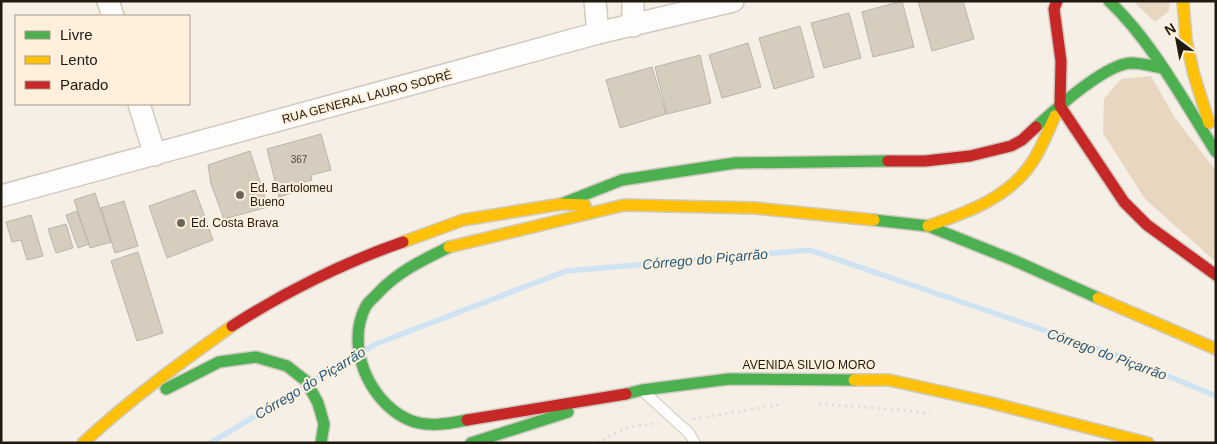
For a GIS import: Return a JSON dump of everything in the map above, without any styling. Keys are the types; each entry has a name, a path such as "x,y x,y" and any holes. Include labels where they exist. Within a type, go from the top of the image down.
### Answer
{"main road":[{"path":"1109,1 1126,16 1216,152"},
{"path":"1182,1 1186,40 1194,75 1216,146"},
{"path":"928,226 980,207 1010,186 1032,163 1042,146 1060,106 1060,61 1052,4"},
{"path":"561,204 622,180 735,163 925,161 970,156 1017,143 1060,106 1117,66 1132,63 1162,68"},
{"path":"1060,106 1124,202 1147,226 1216,275"},
{"path":"84,443 112,416 188,356 233,325 280,297 351,262 464,220 561,204 755,208 928,226 1013,260 1059,282 1216,349"},
{"path":"624,206 453,245 413,265 392,279 367,305 356,335 362,368 378,394 392,410 410,420 439,425 625,394"},
{"path":"112,416 219,362 256,357 287,366 306,381 318,404 324,424 321,442"},
{"name":"AVENIDA SILVIO MORO","path":"471,443 625,394 642,390 729,379 889,380 988,402 1148,443"}],"street":[{"path":"108,1 113,15"},
{"path":"594,1 598,33"},
{"path":"632,1 633,26"},
{"name":"RUA GENERAL LAURO SODRÉ","path":"1,196 598,33 733,1"},
{"path":"139,105 155,155"}],"lane":[{"path":"642,390 689,433 695,443"}],"path":[{"path":"597,443 625,428 709,418 783,404"},
{"path":"811,404 903,410 931,414"}],"shaded area":[{"path":"1133,1 1170,1 1169,11 1155,22"},
{"path":"1151,76 1175,118 1216,171 1216,262 1145,199 1103,133 1104,99 1121,79"}],"building":[{"path":"902,1 914,47 873,57 862,12"},
{"path":"918,1 963,1 974,39 932,51"},
{"path":"849,13 861,58 824,68 811,23"},
{"path":"800,26 814,77 774,89 759,38"},
{"path":"748,43 761,87 722,98 709,55"},
{"path":"700,55 711,103 667,114 655,67"},
{"path":"652,67 666,114 620,128 606,80"},
{"path":"321,134 331,170 311,175 312,180 293,185 295,192 279,197 267,149"},
{"name":"Ed. Bartolomeu Bueno","path":"250,151 268,207 224,219 211,184 208,165"},
{"name":"Ed. Costa Brava","path":"195,190 213,240 167,258 149,206"},
{"path":"95,193 111,242 90,248 74,200"},
{"path":"124,201 138,246 115,253 101,208"},
{"path":"77,211 89,244 78,248 66,215"},
{"path":"31,215 43,256 27,260 21,240 12,242 6,222"},
{"path":"66,224 73,248 56,253 48,229"},
{"path":"138,252 163,333 137,341 111,261"}],"waterway":[{"name":"Córrego do Piçarrão","path":"367,349 566,271 810,250 1122,357 1216,396"},
{"name":"Córrego do Piçarrão","path":"313,381 352,358"},
{"name":"Córrego do Piçarrão","path":"210,443 301,389"}],"traffic: fast":[{"path":"1109,1 1139,34 1153,53 1216,152"},
{"path":"1036,127 1081,89 1120,65 1131,63 1162,68"},
{"path":"561,204 622,180 735,163 888,161"},
{"path":"874,220 928,226 1013,260 1098,298"},
{"path":"449,247 403,272 367,304 360,321 358,337 359,354 371,385 381,399 407,419 422,424 445,424 467,420"},
{"path":"166,389 219,362 256,357 287,366 306,381 318,403 324,424 321,443"},
{"path":"626,394 642,390 729,379 854,380"},
{"path":"471,443 568,412"}],"traffic: slow":[{"path":"1183,1 1186,40 1194,75 1209,123"},
{"path":"928,226 972,209 1000,194 1012,185 1033,161 1055,116"},
{"path":"403,242 463,220 561,204 585,205"},
{"path":"449,247 624,205 755,208 874,220"},
{"path":"1098,298 1216,349"},
{"path":"83,443 137,397 232,326"},
{"path":"854,380 889,380 988,402 1148,443"}],"traffic: jam":[{"path":"1057,1 1054,9 1061,61 1060,106 1124,202 1147,225 1216,275"},
{"path":"888,161 925,161 970,156 1011,146 1022,140 1036,127"},
{"path":"232,326 315,279 403,242"},
{"path":"467,420 626,394"}],"place":[{"name":"Ed. Bartolomeu Bueno","path":"240,195"},
{"name":"Ed. Costa Brava","path":"181,223"}]}
